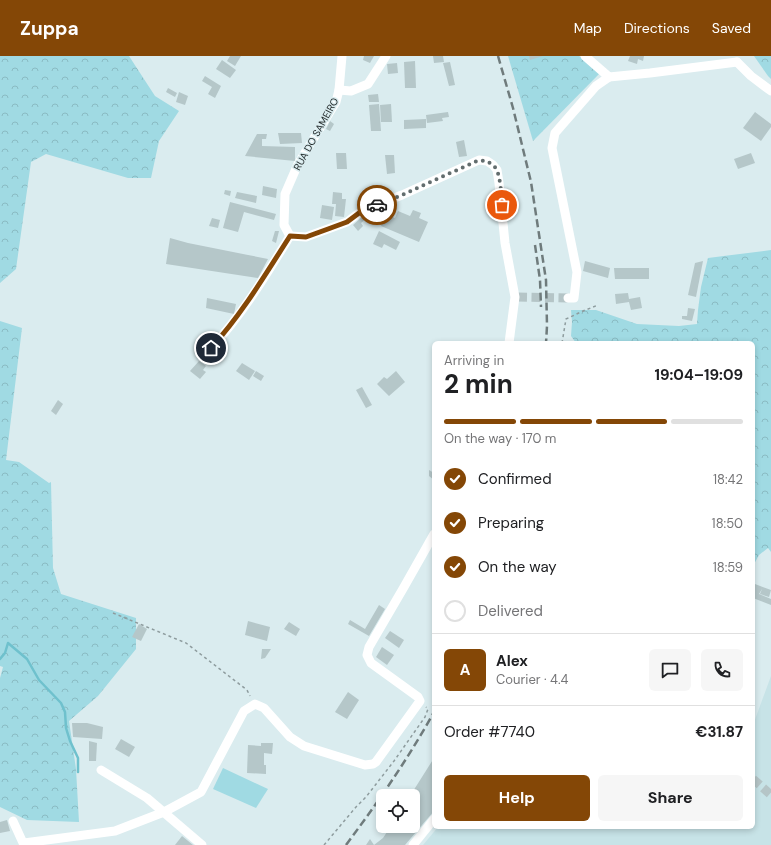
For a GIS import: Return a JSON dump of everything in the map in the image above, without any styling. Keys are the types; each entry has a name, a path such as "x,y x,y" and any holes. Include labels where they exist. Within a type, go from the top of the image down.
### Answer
{"street":[{"name":"RUA DO SAMEIRO","path":"290,236 284,225 286,194 298,164 336,102 339,90 342,56"},
{"path":"339,90 351,91 368,84 386,56"},
{"path":"585,56 609,77"},
{"path":"571,298 577,272 552,148 555,133 596,86 609,77 650,73 738,59 752,76 771,91"},
{"path":"211,348 225,333 250,298 290,236 306,237 347,222 363,210 402,195 479,160 487,161 497,170 505,243 517,297 509,341"},
{"path":"13,821 24,844 115,831 164,812 200,792 244,711 255,704 264,708 290,737 304,746 365,765 376,762 420,702 418,697 371,663 367,655 369,647 432,538"},
{"path":"101,770 147,798 202,845"},
{"path":"413,845 432,821"}],"path":[{"path":"562,341 566,319 598,305"},
{"path":"113,613 186,643 247,690 255,704"},
{"path":"324,845 366,797 394,761 425,717 428,709"}],"shaded area":[{"path":"771,676 771,845 423,845 436,829 755,829 755,720"}],"green space":[{"path":"0,56 129,56 155,96 179,111 159,141 151,178 128,178 46,154 31,162 16,269 0,283"},
{"path":"508,56 579,56 602,71 533,141"},
{"path":"754,56 771,56 771,79 768,76"},
{"path":"771,250 771,552 768,548 759,555 755,562 755,341 575,341 571,336 571,310 596,310 637,324 679,326 697,324 701,287 708,258"},
{"path":"0,321 22,328 6,460 19,462 49,483 51,482 53,568 61,594 136,618 136,649 98,696 69,721 76,769 79,822 27,820 0,807 0,678 3,667 0,666"},
{"path":"223,768 268,789 256,808 213,789"}],"building":[{"path":"230,56 241,56 235,66 227,61"},
{"path":"364,56 374,56 370,63 363,60"},
{"path":"433,56 443,56 444,62 434,63"},
{"path":"529,56 543,56 530,60"},
{"path":"630,56 644,56 643,61 638,59 637,64 628,61"},
{"path":"222,60 236,70 230,78 216,69"},
{"path":"415,61 416,88 405,88 404,62"},
{"path":"450,62 455,85 449,86 443,63"},
{"path":"397,63 398,73 388,74 387,64"},
{"path":"205,76 221,86 215,98 208,94 212,87 202,81"},
{"path":"168,88 177,93 175,97 166,92"},
{"path":"179,92 188,96 185,105 176,102"},
{"path":"378,94 379,102 369,102 368,95"},
{"path":"379,104 381,131 371,131 369,105"},
{"path":"391,104 392,122 381,122 380,105"},
{"path":"448,112 449,117 442,118 443,121 427,123 426,115"},
{"path":"755,112 771,124 771,127 761,141 743,128"},
{"path":"426,119 426,128 404,129 404,120"},
{"path":"330,121 334,124 330,131 326,129"},
{"path":"278,133 301,133 302,143 280,144"},
{"path":"257,134 267,134 266,139 262,139 262,146 295,147 295,161 245,156"},
{"path":"464,140 467,156 459,157 456,142"},
{"path":"336,153 346,153 347,169 337,169"},
{"path":"751,153 755,163 738,169 734,159"},
{"path":"385,155 394,155 395,173 387,174"},
{"path":"263,186 277,189 276,198 262,195"},
{"path":"225,190 231,191 230,196 224,194"},
{"path":"237,192 257,196 256,203 235,198"},
{"path":"333,192 342,193 342,199 346,199 344,217 335,216 336,204 332,204"},
{"path":"230,202 276,214 274,220 244,212 238,232 223,228"},
{"path":"322,205 334,207 332,220 320,218"},
{"path":"375,209 395,218 398,211 410,216 413,210 421,213 419,218 428,222 419,242 381,226 382,224 371,219"},
{"path":"364,215 367,218 361,223 363,226 358,231 353,225"},
{"path":"212,218 220,220 218,228 209,226"},
{"path":"275,231 279,231 276,243 272,241"},
{"path":"379,231 400,242 396,250 384,244 382,248 373,244"},
{"path":"170,238 268,259 258,278 166,264"},
{"path":"585,261 610,268 608,278 583,271"},
{"path":"703,261 696,297 688,295 695,263"},
{"path":"614,268 649,268 649,279 615,279"},
{"path":"628,293 629,299 640,297 642,308 631,310 629,302 616,304 615,294"},
{"path":"207,298 236,304 234,314 206,308"},
{"path":"688,308 695,309 692,321 682,319 682,316 687,316"},
{"path":"199,361 206,366 203,370 206,372 200,379 190,371"},
{"path":"242,363 255,371 249,380 236,371"},
{"path":"256,371 264,376 261,381 253,376"},
{"path":"396,371 405,382 389,396 377,384 384,377 387,379"},
{"path":"362,387 372,405 366,408 356,390"},
{"path":"58,400 63,404 56,415 51,411"},
{"path":"429,470 432,472 432,478 429,476"},
{"path":"755,584 771,590 769,597 760,594 762,589 759,594 771,599 771,605 755,599"},
{"path":"379,605 385,609 369,636 348,624 350,620 365,629"},
{"path":"248,621 270,627 267,641 245,635"},
{"path":"289,622 300,629 296,636 284,629"},
{"path":"139,624 147,629 141,641 132,637"},
{"path":"390,631 404,640 399,648 385,638"},
{"path":"382,647 394,655 387,665 376,657"},
{"path":"262,649 271,649 265,658 261,659"},
{"path":"348,692 359,700 347,719 335,712"},
{"path":"72,723 87,723 103,727 102,739 73,737"},
{"path":"121,739 135,747 129,757 115,749"},
{"path":"89,741 97,743 96,761 89,761"},
{"path":"261,743 273,743 272,754 264,753 266,774 247,773 248,745 261,746"},
{"path":"432,761 432,813 420,827 420,789 414,789"},
{"path":"7,820 10,831 0,833 0,822"},
{"path":"386,833 415,833 405,845 374,845 383,838"},
{"path":"182,836 193,845 175,845"},
{"path":"370,839 374,845 366,845"}],"waterway":[{"path":"0,659 5,653 8,643 27,659 39,680 61,703 65,712 66,728 70,741 78,758 78,772"}],"tunnel":[{"path":"518,297 568,298"},
{"path":"755,781 771,795"}],"railway":[{"path":"498,56 513,108 531,182 546,280 546,341"},
{"path":"535,245 540,280 541,307"},
{"path":"346,845 370,813 414,747 432,716"}],"way so far":[{"path":"377,205 479,160 487,161 497,170 502,205"}],"route":[{"path":"211,348 225,333 250,298 290,236 306,237 347,222 363,210 377,205"}]}
